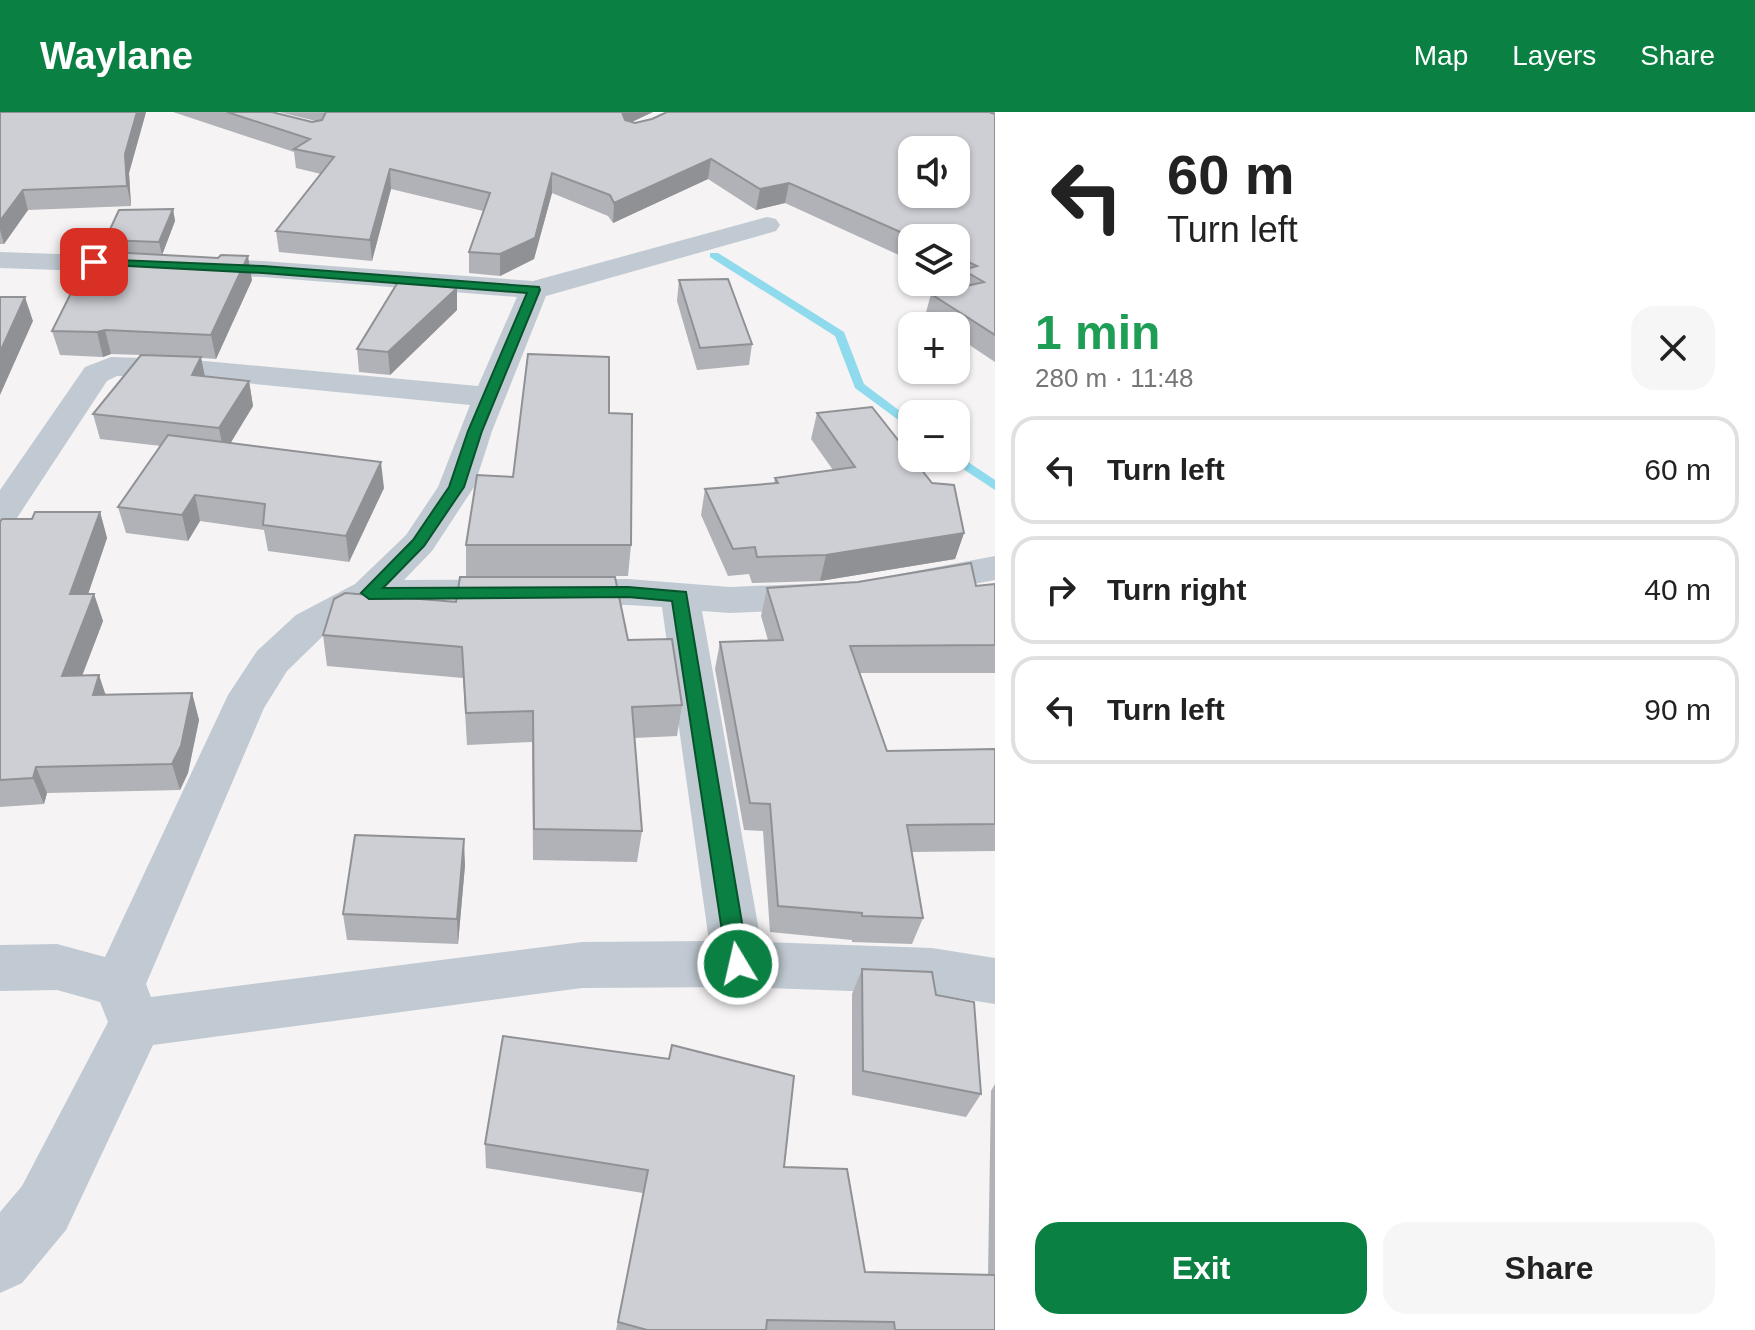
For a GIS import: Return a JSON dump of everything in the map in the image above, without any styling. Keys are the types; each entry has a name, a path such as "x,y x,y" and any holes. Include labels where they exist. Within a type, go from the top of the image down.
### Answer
{"street":[{"path":"0,260 263,269 534,290 767,225"},
{"path":"0,1261 44,1208 243,706 272,661 310,625 369,593 419,543 456,487 489,397 534,290"},
{"path":"0,516 96,374 111,366 183,368 489,397"},
{"path":"369,593 628,592 745,599 820,597 995,568"},
{"path":"680,596 738,964"},
{"path":"0,968 57,967 127,1004 582,965 738,964 932,971 995,981"}],"building":[{"path":"0,112 137,112 125,154 127,186 23,190 0,221"},
{"path":"227,112 272,112 312,122 322,120 326,112 622,112 625,120 635,123 667,112 989,112 995,114 995,335 970,319 970,312 959,312 934,296 970,296 970,285 984,282 970,274 970,268 977,266 970,263 970,224 898,224 898,231 789,183 760,189 711,159 614,203 610,195 552,173 535,238 500,254 469,252 490,193 390,169 370,240 276,231 334,157 294,149 310,139"},
{"path":"173,209 159,242 105,240 119,210"},
{"path":"92,251 218,258 221,255 248,256 211,335 52,331"},
{"path":"728,279 752,344 700,348 679,280"},
{"path":"398,282 457,288 388,352 357,349"},
{"path":"0,297 25,297 0,352"},
{"path":"528,354 609,357 609,413 632,414 631,545 466,545 477,475 513,477"},
{"path":"141,355 201,357 192,375 249,381 219,428 93,414"},
{"path":"872,407 898,440 898,472 923,472 932,483 954,485 964,533 826,555 757,557 755,547 733,549 705,489 778,483 775,478 855,467 817,413"},
{"path":"168,435 381,462 346,536 263,525 265,504 195,495 182,515 118,507"},
{"path":"35,512 100,512 70,594 94,594 62,676 99,675 93,695 192,693 181,746 172,764 36,767 33,778 0,780 0,522 2,519 32,519"},
{"path":"971,563 976,586 995,584 995,645 850,646 887,751 995,749 995,824 907,825 923,918 862,916 862,913 778,906 770,804 750,803 720,642 783,640 767,588 858,582"},
{"path":"460,577 615,577 628,640 672,639 682,705 632,707 642,831 534,829 533,711 466,713 462,647 323,635 334,599 345,593 456,602"},
{"path":"355,835 464,839 457,919 343,914"},
{"path":"862,969 932,972 936,995 974,1002 981,1094 863,1071"},
{"path":"503,1036 669,1059 672,1045 794,1076 784,1167 847,1169 865,1272 995,1275 995,1330 895,1330 894,1322 767,1320 766,1330 647,1330 618,1322 648,1170 485,1144"}],"waterway":[{"path":"714,255 840,334 859,386 898,415"},
{"path":"970,468 995,486"}],"route":[{"path":"94,262 263,269 534,290 475,431 456,487 419,543 369,593 628,592 680,596 738,964"}]}
